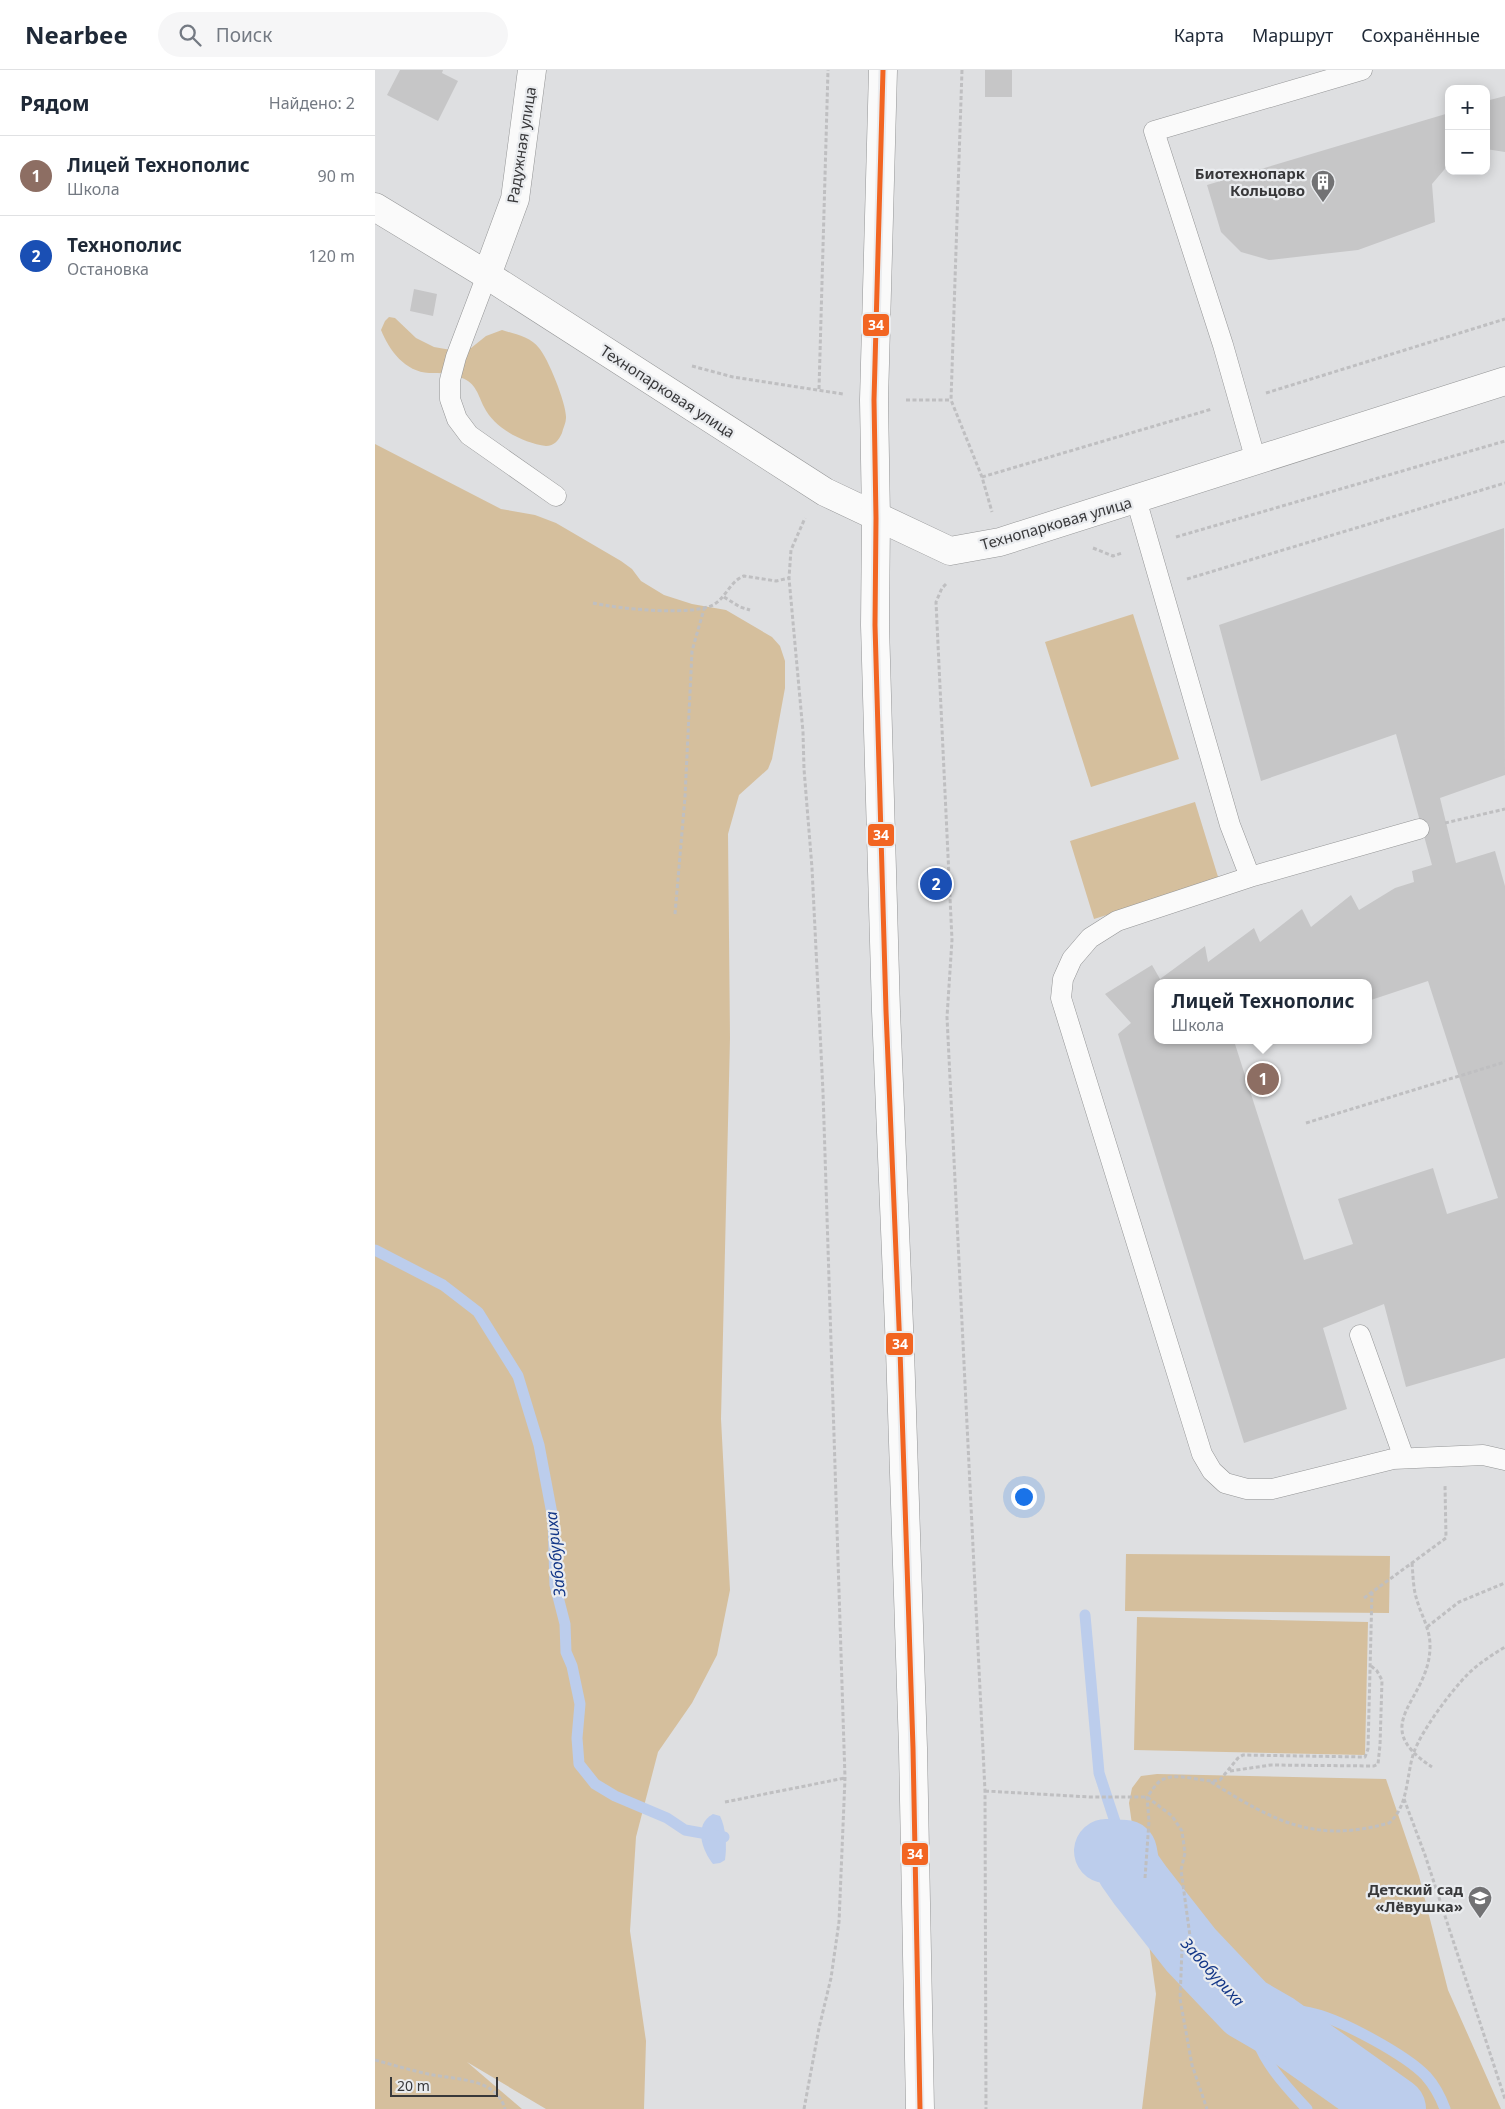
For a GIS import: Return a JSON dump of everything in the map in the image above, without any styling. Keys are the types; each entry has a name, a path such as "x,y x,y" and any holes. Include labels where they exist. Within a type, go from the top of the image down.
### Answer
{"street":[{"name":"Радужная улица","path":"487,275 515,199 532,70"},
{"path":"883,70 874,400 877,518 875,624 886,1011 913,1748 920,2109"},
{"name":"Технопарковая улица","path":"375,207 487,275 825,492 950,551 1000,542 1137,500 1505,381"}],"lane":[{"path":"1256,461 1223,346 1154,131 1362,70"},
{"path":"487,275 456,357 450,380 450,399 457,419 469,435 556,496"},
{"path":"1137,500 1230,825 1250,877"},
{"path":"1419,829 1250,877 1117,921 1090,938 1072,959 1063,979 1061,998 1201,1454 1212,1471 1225,1483 1247,1489 1272,1490 1393,1459 1483,1455 1505,1460"},
{"path":"1360,1335 1404,1458"}],"path":[{"path":"686,364 733,377 819,390 828,70"},
{"path":"962,70 951,400 982,477 1000,542"},
{"path":"1091,547 1113,556 1505,441"},
{"path":"1162,587 1505,483"},
{"path":"805,2109 819,2028 831,1978 839,1922 845,1778 822,1072 812,868 803,769 803,732 789,578 791,550 798,531 808,513 825,492"},
{"path":"593,603 652,610 704,609 724,597 734,583 744,576 776,581 789,578"},
{"path":"950,579 942,588 936,602 951,940 947,1017 985,1791 987,2109"},
{"path":"724,597 750,610"},
{"path":"675,914 685,797 692,651 704,609"},
{"path":"1451,822 1505,809"},
{"path":"1306,1123 1505,1062"},
{"path":"1364,1598 1446,1538 1445,1499"},
{"path":"1412,1563 1415,1597 1427,1627 1430,1644 1429,1657 1421,1685 1401,1727 1404,1741 1414,1753 1432,1767"},
{"path":"1427,1627 1459,1602 1505,1583"},
{"path":"1145,1878 1149,1821 1147,1797 1158,1782 1165,1778 1211,1782 1220,1780 1238,1758 1243,1755 1365,1757 1368,1749 1372,1592"},
{"path":"1211,1782 1243,1802 1277,1818 1296,1826 1317,1831 1345,1832 1389,1823 1394,1819 1403,1799 1414,1753 1424,1733 1468,1674 1505,1647"},
{"path":"1229,1771 1271,1765 1374,1766 1377,1764 1381,1745 1382,1680 1377,1671 1369,1665"},
{"path":"725,1802 845,1778"},
{"path":"985,1791 1113,1798 1147,1797 1172,1816 1183,1831 1185,1853 1181,1870 1190,1936 1182,1949 1180,1999 1192,2065 1207,2109"},
{"path":"1403,1799 1425,1854 1505,2099"},
{"path":"375,2060 428,2074 476,2082 493,2090 503,2102 505,2109"}],"shaded area":[{"path":"389,317 395,318 416,338 434,347 451,350 471,348 486,336 502,330 532,341 543,353 547,361 563,403 566,420 559,438 554,444 546,446 519,438 495,422 484,407 474,386 467,380 450,374 420,372 405,364 388,345 381,330"},
{"path":"375,444 501,509 535,515 556,523 621,561 632,569 641,581 664,595 692,604 726,610 772,637 780,646 785,661 785,688 772,759 768,769 739,795 728,834 730,1038 721,1419 730,1590 717,1655 692,1703 658,1752 636,1837 630,1931 646,2041 644,2109 546,2109 467,2062 522,2109 375,2109"},
{"path":"1133,614 1179,759 1091,787 1045,642"},
{"path":"1195,802 1219,880 1094,919 1070,841"},
{"path":"1126,1554 1390,1556 1389,1613 1125,1611"},
{"path":"1137,1617 1368,1622 1365,1755 1134,1750"},
{"path":"1157,1774 1386,1779 1419,1876 1448,1990 1501,2109 1142,2109 1156,1994 1129,1803 1132,1788 1141,1776"}],"water":[{"path":"713,1814 720,1816 722,1821 726,1849 725,1860 713,1864 703,1845 701,1831 703,1824"}],"building":[{"path":"400,70 443,70 442,73 458,81 438,121 387,95"},
{"path":"985,70 1012,70 1012,97 985,97"},
{"path":"1505,96 1505,152 1490,150 1490,100"},
{"name":"Биотехнопарк Кольцово","path":"1445,114 1445,169 1432,184 1435,222 1358,250 1269,260 1241,252 1221,232 1207,185"},
{"path":"414,289 437,294 433,316 410,311"},
{"path":"1504,528 1505,775 1440,798 1456,863 1495,851 1505,886 1505,1358 1406,1387 1384,1304 1323,1328 1347,1409 1244,1443 1118,1034 1131,1023 1105,994 1152,965 1160,979 1205,946 1208,962 1254,928 1260,942 1302,909 1311,927 1351,895 1359,910 1395,888 1414,882 1412,871 1432,865 1396,734 1261,781 1219,625","holes":["1154,979 1372,979 1372,1000 1428,981 1498,1198 1447,1214 1433,1168 1338,1199 1353,1244 1304,1260 1235,1044 1154,1044"]}],"waterway":[{"name":"Забобуриха","path":"375,1250 443,1285 478,1312 518,1376 539,1445 553,1519 555,1585 565,1624 566,1652 572,1666 580,1704 577,1738 579,1764 595,1784 615,1796 667,1818 685,1830 724,1837"},
{"path":"1085,1615 1099,1773 1125,1852"},
{"name":"Забобуриха","path":"1106,1851 1125,1852 1128,1868 1140,1885 1191,1950 1246,2008 1277,2026 1394,2109"},
{"path":"1307,2109 1285,2085 1262,2052 1246,2008 1307,2012 1357,2031 1404,2058 1417,2068 1432,2083 1445,2109"}],"transit line":[{"name":"34","path":"883,70 874,400 875,625 886,1011 900,1350 913,1748 920,2109"}],"place":[{"name":"Биотехнопарк Кольцово","path":"1323,203"},
{"name":"Технополис","path":"936,884"},
{"name":"Лицей Технополис","path":"1263,1079"},
{"name":"Детский сад «Лёвушка»","path":"1480,1919"}]}
